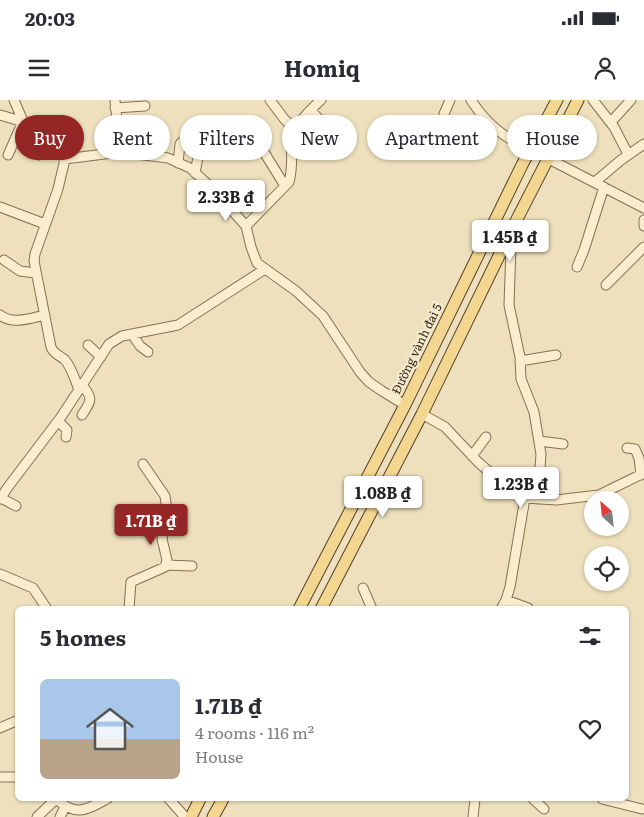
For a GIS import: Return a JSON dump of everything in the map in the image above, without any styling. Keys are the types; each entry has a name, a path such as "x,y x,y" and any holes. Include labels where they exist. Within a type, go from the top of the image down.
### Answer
{"main road":[{"name":"Đường vành đai 5","path":"549,115 557,100"},
{"path":"570,115 578,100"},
{"name":"Đường vành đai 5","path":"301,606 405,405 525,160"},
{"path":"323,606 422,414 546,160"},
{"path":"405,405 422,414"},
{"path":"187,816 198,801"},
{"path":"213,817 222,801"}],"street":[{"path":"14,100 20,115"},
{"path":"270,100 282,116"},
{"path":"308,115 321,100"},
{"path":"444,114 450,100"},
{"path":"471,100 491,126 507,136"},
{"path":"593,100 611,122 628,154"},
{"path":"611,122 631,100"},
{"path":"115,104 145,106"},
{"path":"311,111 315,115"},
{"path":"0,115 15,119"},
{"path":"8,155 15,139"},
{"path":"178,162 180,144"},
{"path":"577,267 584,250 599,185 628,154 644,144"},
{"path":"170,159 195,173 212,188 246,226 257,262 296,291 323,316 360,372 369,382 405,405"},
{"path":"65,160 58,189 35,254 35,273 52,351 66,362 81,387 90,395 91,400 82,415"},
{"path":"195,173 197,160"},
{"path":"269,160 286,186"},
{"path":"246,226 286,186 292,174 292,160"},
{"path":"551,160 644,208"},
{"path":"0,207 45,224"},
{"path":"644,220 644,226"},
{"path":"503,606 510,588 541,461 532,408 521,379 520,361 509,305 511,247 514,225"},
{"path":"606,285 644,247"},
{"path":"4,260 20,271 35,273"},
{"path":"16,506 0,499 58,421 109,344 115,339 132,334 178,324 265,269"},
{"path":"0,316 11,320 45,316"},
{"path":"132,334 140,346 148,352"},
{"path":"88,345 101,357"},
{"path":"520,361 556,355"},
{"path":"422,414 445,427 472,456 509,489 532,498 556,500 599,495 643,474 635,450 627,448"},
{"path":"58,421 67,430 66,437"},
{"path":"472,456 486,437"},
{"path":"539,441 564,444"},
{"path":"143,464 165,496 167,511 162,539 167,560 166,566"},
{"path":"532,498 548,479"},
{"path":"129,606 131,582 166,566 192,566"},
{"path":"0,574 34,588 45,606"},
{"path":"363,588 371,606"},
{"path":"506,600 522,606"},
{"path":"0,728 15,721"},
{"path":"0,777 15,776"},
{"path":"37,817 54,801"},
{"path":"58,801 75,812 81,812 104,801"},
{"path":"171,801 187,816"},
{"path":"473,817 475,801"},
{"path":"535,801 544,809"},
{"path":"609,801 641,810"},
{"path":"60,817 65,807"}]}
